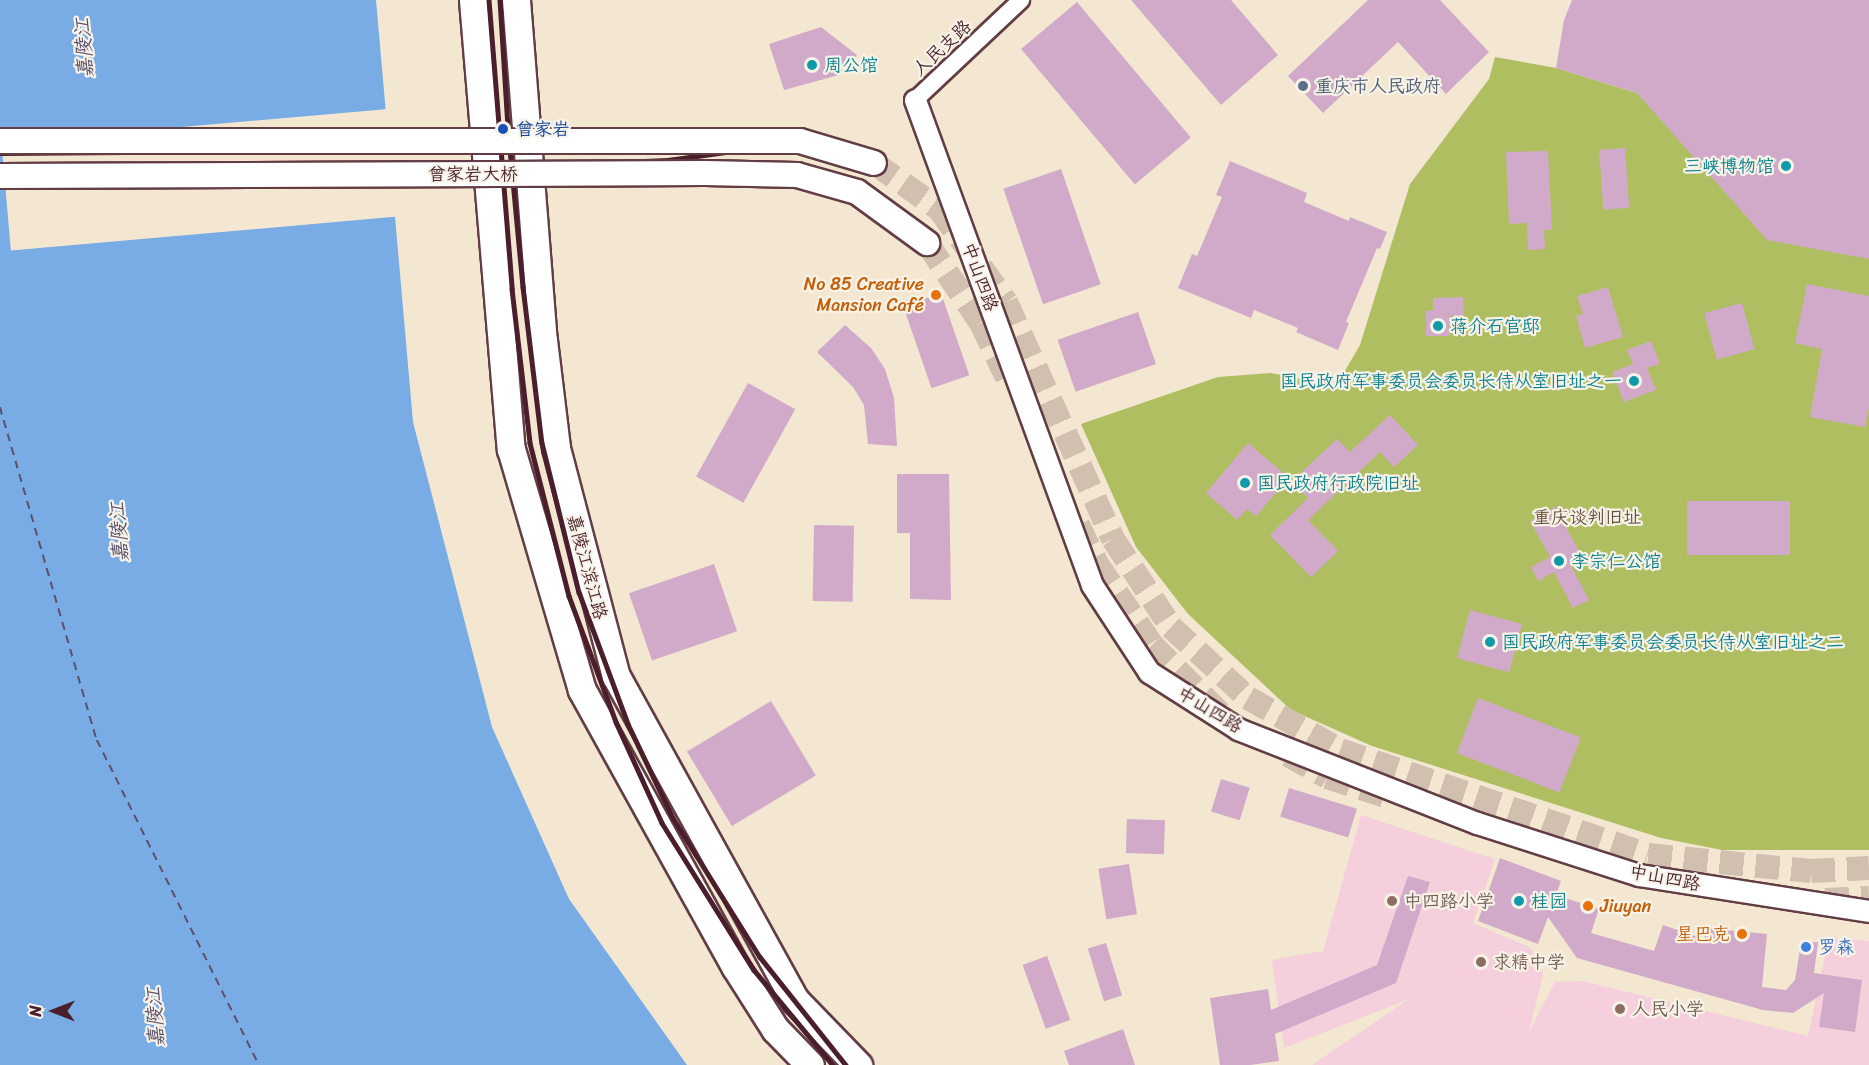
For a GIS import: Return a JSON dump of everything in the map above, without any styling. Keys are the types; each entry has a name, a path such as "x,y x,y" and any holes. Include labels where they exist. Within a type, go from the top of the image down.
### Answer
{"main road":[{"path":"473,0 511,449 582,690 735,966 775,1029 810,1065"},
{"name":"嘉陵江滨江路","path":"516,0 543,340 556,448 616,676 795,1000 858,1065"},
{"name":"曾家岩大桥","path":"0,141 800,141 874,163"},
{"name":"曾家岩大桥","path":"0,176 705,172 797,175 857,192 927,243"}],"street":[{"name":"人民支路","path":"915,100 1021,0"},
{"name":"中山四路","path":"915,100 1092,585 1149,672 1238,729 1477,823 1639,875 1869,911"}],"shaded area":[{"path":"1361,815 1495,859 1473,923 1531,948 1543,975 1529,1032 1555,982 1582,981 1808,1036 1829,938 1869,941 1869,1065 1312,1065 1409,999 1284,1048 1272,960 1323,951"}],"green space":[{"name":"重庆谈判旧址","path":"1495,57 1556,68 1637,93 1869,259 1869,850 1722,850 1661,838 1372,746 1291,710 1188,614 1136,547 1081,424 1218,377 1271,373 1336,386 1360,345 1410,184 1489,79"}],"water":[{"name":"嘉陵江","path":"0,0 376,0 413,422 492,727 569,899 687,1065 0,1065"}],"pier":[{"path":"388,109 397,217 11,250 1,143"}],"building":[{"path":"1131,0 1231,0 1278,55 1221,105"},
{"path":"1368,0 1440,0 1489,52 1446,94 1398,42 1323,113 1288,76"},
{"name":"三峡博物馆","path":"1572,0 1869,0 1869,259 1767,240 1637,93 1556,68 1564,20"},
{"path":"1077,2 1191,138 1135,185 1021,49"},
{"name":"周公馆","path":"821,27 857,55 839,75 784,90 769,44"},
{"path":"1625,148 1629,208 1603,210 1599,150"},
{"path":"1548,151 1552,230 1544,230 1545,249 1528,250 1527,223 1509,224 1506,152"},
{"path":"1230,161 1307,193 1304,202 1349,221 1350,217 1387,232 1380,249 1377,248 1346,322 1349,323 1338,350 1296,332 1298,328 1254,310 1251,318 1178,288 1192,254 1197,256 1222,197 1216,195"},
{"path":"1061,169 1101,284 1043,304 1003,189"},
{"path":"1807,284 1869,296 1869,407 1865,427 1810,417 1822,349 1795,343"},
{"path":"1608,287 1623,337 1585,348 1576,316 1583,314 1577,296"},
{"path":"941,293 969,375 932,388 903,306"},
{"name":"蒋介石官邸","path":"1463,297 1464,316 1450,316 1450,336 1426,336 1426,311 1434,310 1433,298"},
{"path":"1742,303 1754,349 1717,359 1704,313"},
{"path":"1138,312 1156,364 1076,392 1058,340"},
{"path":"845,325 871,348 885,369 894,398 897,446 868,444 864,405 853,387 817,352"},
{"name":"国民政府军事委员会委员长侍从室旧址之一","path":"1651,341 1660,364 1647,368 1656,390 1624,402 1612,372 1633,364 1627,350"},
{"path":"748,383 795,409 743,503 696,477"},
{"path":"1390,415 1418,445 1394,467 1380,452 1308,520 1338,551 1311,577 1270,535 1308,498 1292,481 1337,439 1350,452"},
{"name":"国民政府行政院旧址","path":"1248,443 1289,478 1256,516 1247,509 1237,520 1206,493"},
{"path":"897,474 949,474 951,600 910,599 910,533 897,533"},
{"path":"1687,501 1790,501 1790,555 1687,555"},
{"name":"李宗仁公馆","path":"1555,507 1582,557 1570,564 1589,600 1573,608 1554,572 1538,581 1531,567 1550,557 1530,521"},
{"path":"814,525 854,526 853,602 813,601"},
{"path":"714,564 737,631 652,660 629,593"},
{"name":"国民政府军事委员会委员长侍从室旧址之二","path":"1470,610 1522,624 1509,672 1457,658"},
{"path":"1478,698 1581,737 1560,793 1457,753"},
{"path":"771,701 816,776 732,826 687,751"},
{"path":"1221,779 1250,788 1240,820 1211,812"},
{"path":"1289,788 1357,809 1348,837 1280,817"},
{"path":"1127,819 1165,820 1164,854 1126,853"},
{"path":"1500,858 1561,881 1556,895 1599,909 1591,933 1654,951 1663,925 1704,939 1705,928 1767,934 1762,987 1786,990 1795,980 1801,943 1818,942 1814,973 1862,980 1855,1032 1819,1027 1824,993 1793,1013 1763,1010 1577,958 1548,917 1538,944 1478,921"},
{"path":"1129,864 1137,914 1106,919 1098,869"},
{"path":"1408,876 1430,882 1396,983 1275,1034 1279,1061 1250,1065 1220,1065 1210,998 1268,989 1271,1010 1377,965"},
{"path":"1106,943 1122,996 1104,1001 1088,949"},
{"path":"1047,956 1070,1020 1046,1029 1023,965"},
{"path":"1123,1029 1135,1065 1069,1065 1064,1051"}],"ferry route":[{"path":"0,407 97,740 259,1065"}],"tunnel":[{"path":"874,163 939,209 1006,302 1113,539 1171,627 1248,698 1340,750 1648,855 1811,871 1869,868"},
{"path":"927,243 981,323 1012,388"},
{"path":"1078,525 1097,564 1152,645 1220,713"},
{"path":"1288,755 1327,777 1386,796"},
{"path":"1825,900 1869,898"}],"railway":[{"path":"489,0 512,289 530,443 569,596 616,722 662,823 754,970 833,1065"},
{"path":"500,0 508,128 523,287 542,443 579,592 628,724 673,818 760,957 846,1065"},
{"path":"0,153 618,148 738,137"},
{"path":"0,167 619,162 668,160 734,151"}],"place":[{"name":"周公馆","path":"812,65"},
{"name":"重庆市人民政府","path":"1303,86"},
{"name":"曾家岩","path":"503,129"},
{"name":"三峡博物馆","path":"1786,166"},
{"name":"No 85 Creative Mansion Café","path":"936,295"},
{"name":"蒋介石官邸","path":"1438,326"},
{"name":"国民政府军事委员会委员长侍从室旧址之一","path":"1634,381"},
{"name":"国民政府行政院旧址","path":"1245,483"},
{"name":"李宗仁公馆","path":"1559,561"},
{"name":"国民政府军事委员会委员长侍从室旧址之二","path":"1490,642"},
{"name":"中四路小学","path":"1392,901"},
{"name":"桂园","path":"1519,901"},
{"name":"Jiuyan","path":"1588,906"},
{"name":"星巴克","path":"1742,934"},
{"name":"罗森","path":"1806,947"},
{"name":"求精中学","path":"1481,962"},
{"name":"人民小学","path":"1620,1009"}]}
